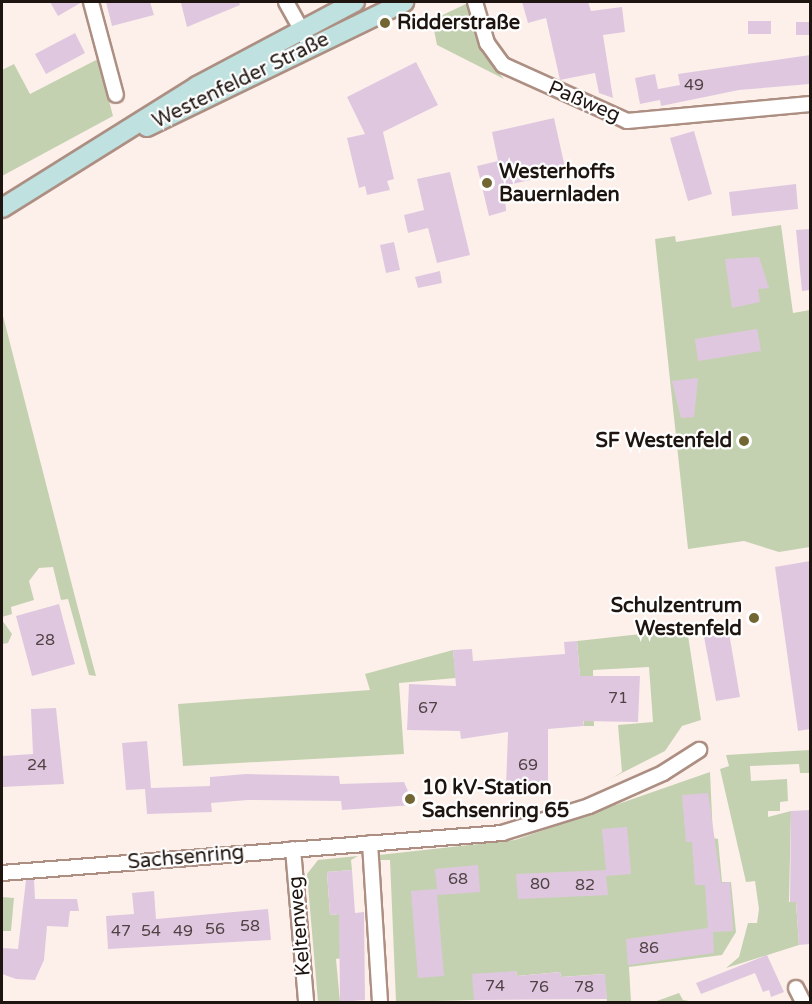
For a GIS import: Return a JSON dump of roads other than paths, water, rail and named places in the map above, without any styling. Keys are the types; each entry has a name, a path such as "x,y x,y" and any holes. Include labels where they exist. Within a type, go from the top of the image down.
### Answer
{"street":[{"path":"91,2 116,95"},
{"path":"286,2 311,47"},
{"name":"Westenfelder Straße","path":"2,208 76,158 355,2"},
{"name":"Westenfelder Straße","path":"76,158 404,2"},
{"name":"Paßweg","path":"475,2 487,43 503,65 627,121 810,104"},
{"name":"Sachsenring","path":"2,873 488,835 540,823 663,773 699,750"},
{"path":"370,843 380,1002"},
{"name":"Keltenweg","path":"293,849 306,1002"},
{"path":"796,988 803,1002"}],"place":[{"name":"Ridderstraße","path":"385,23"},
{"name":"Westerhoffs Bauernladen","path":"487,183"},
{"name":"SF Westenfeld","path":"744,441"},
{"name":"Schulzentrum Westenfeld","path":"754,618"},
{"name":"10 kV-Station Sachsenring 65","path":"410,799"}]}
